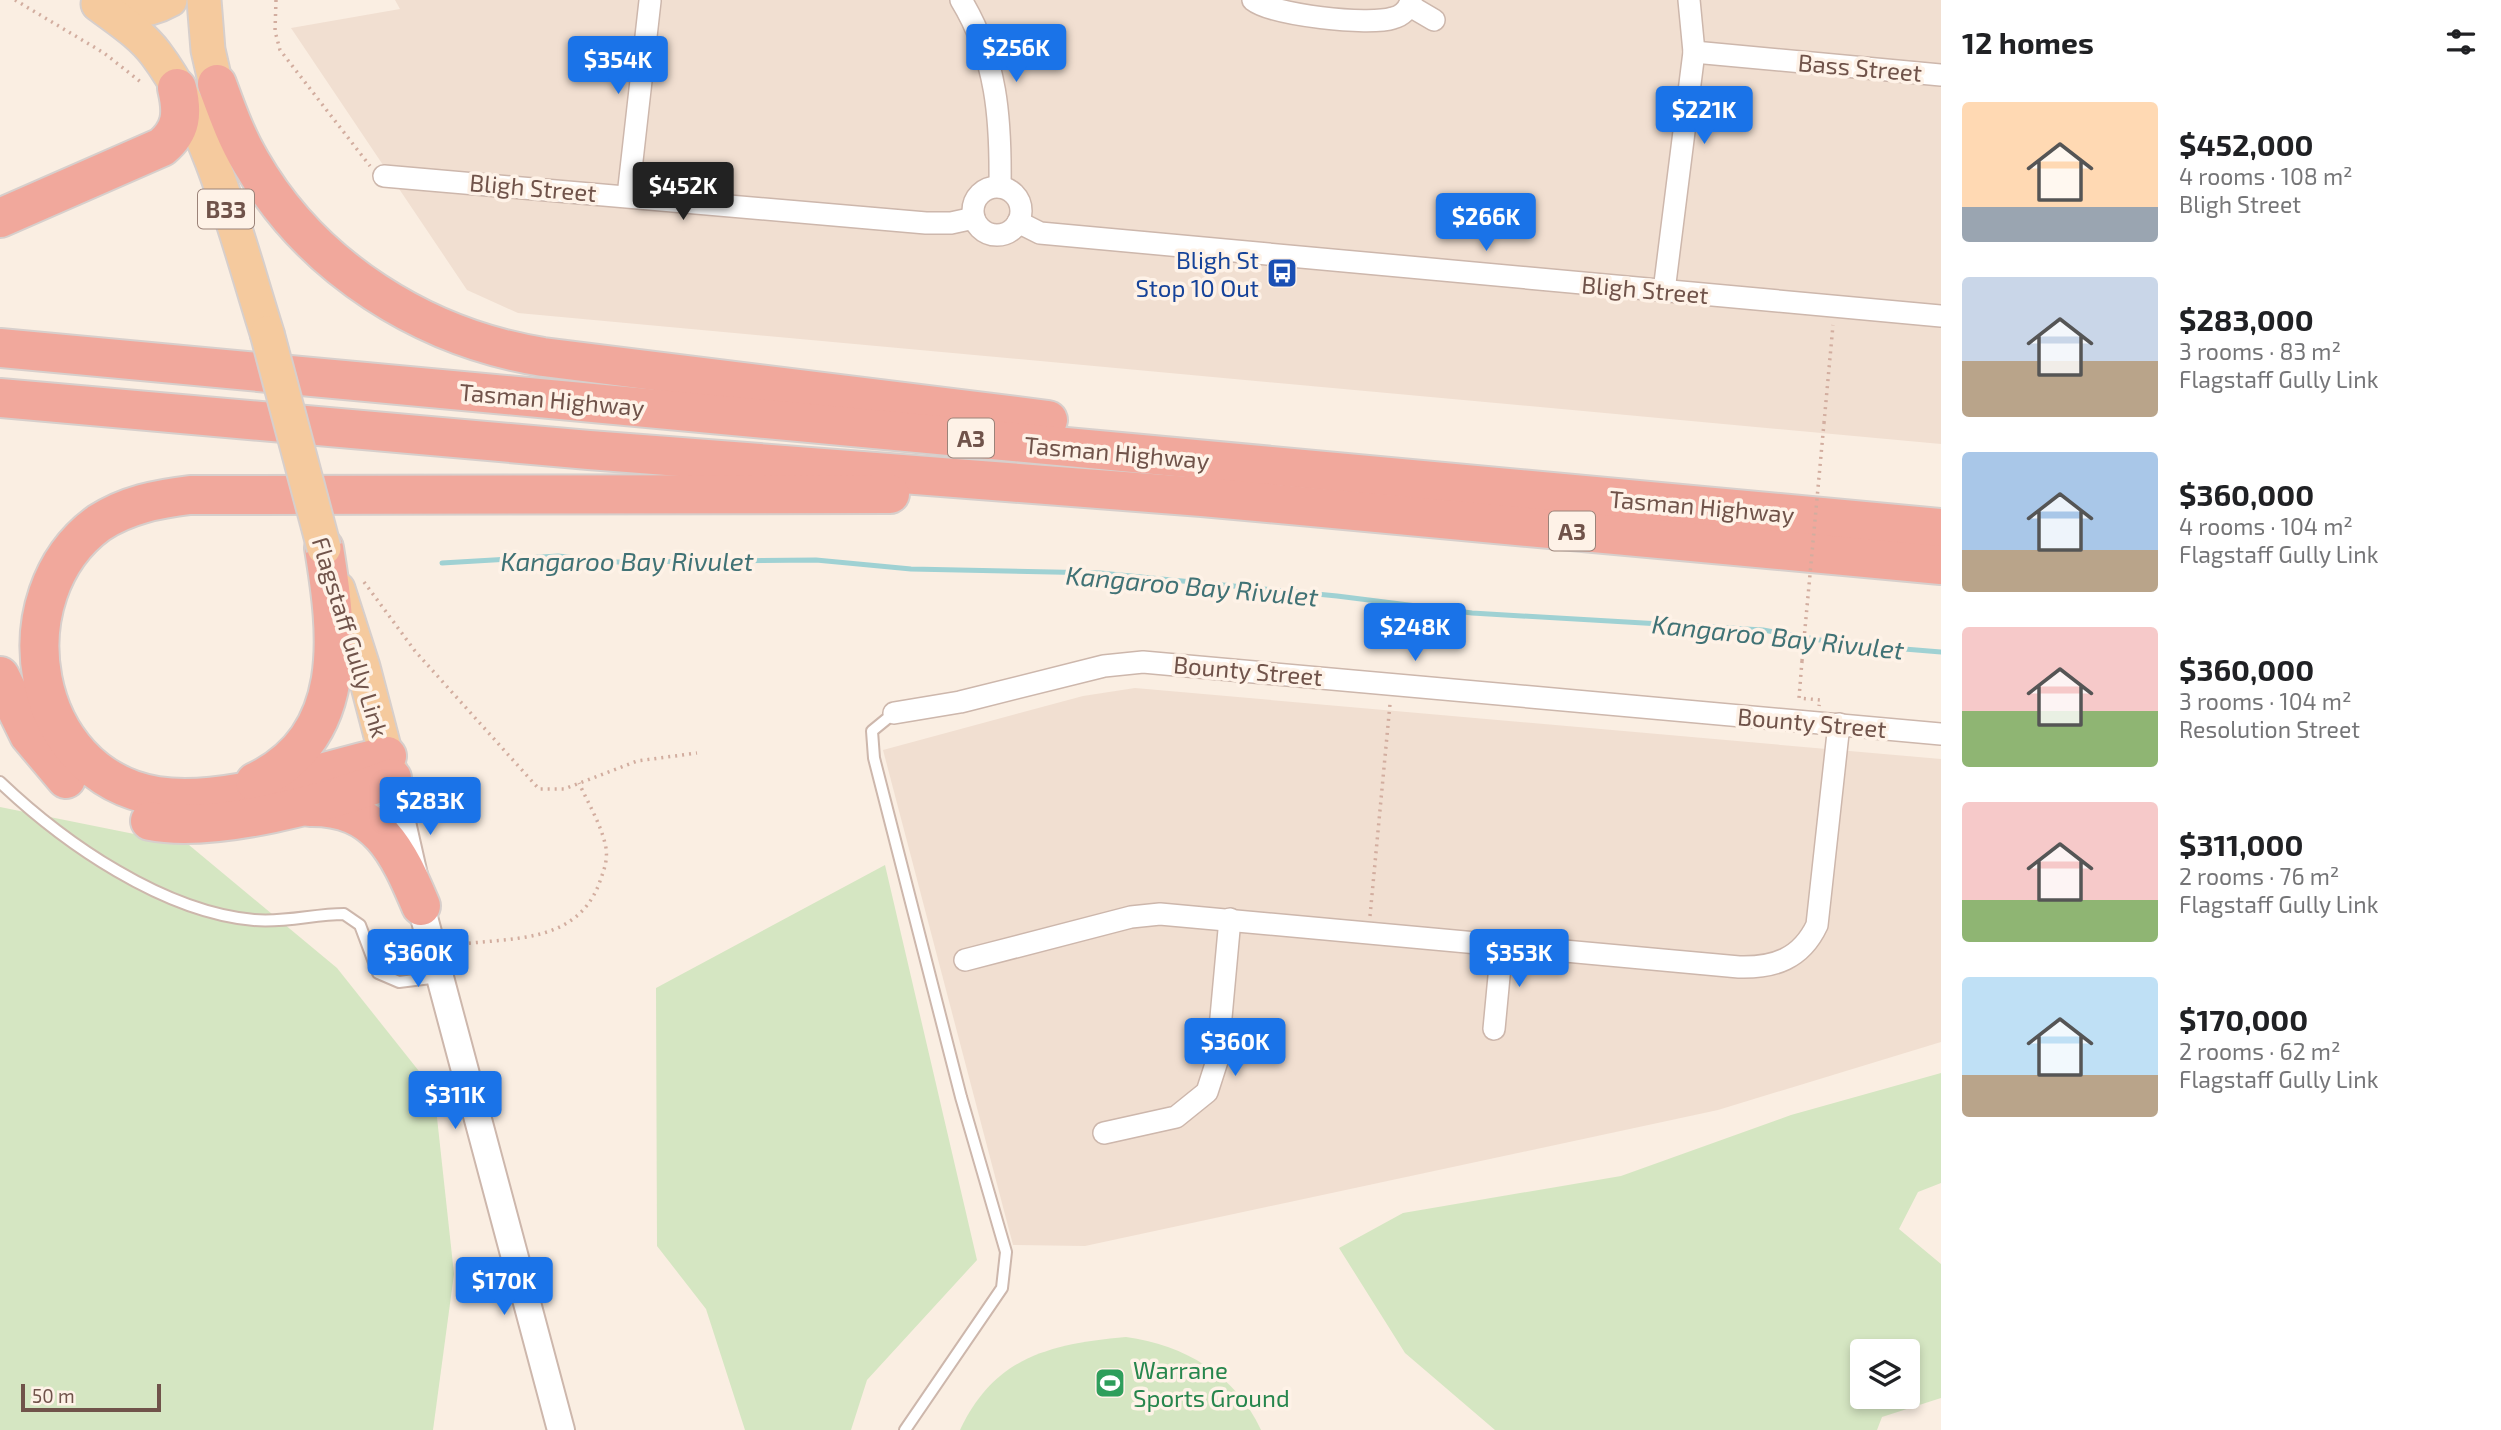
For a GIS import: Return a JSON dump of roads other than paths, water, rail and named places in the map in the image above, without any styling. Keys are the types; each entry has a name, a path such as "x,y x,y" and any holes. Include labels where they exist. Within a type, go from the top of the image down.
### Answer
{"highway":[{"path":"217,84 250,161 297,226 316,246 364,285 400,307 441,328 495,347 576,361 1707,506"},
{"path":"0,218 162,147 176,132 180,119 177,88"},
{"name":"Tasman Highway","path":"0,348 1941,528"},
{"name":"Tasman Highway","path":"0,398 499,443 1202,497 1941,565"},
{"path":"389,767 194,798 155,796 134,790 93,768 63,738 51,718 37,679 33,636 41,596 52,575 83,535 114,514 139,503 212,495 948,494 1202,497"},
{"path":"217,795 264,777 284,761 307,737 324,706 331,684 336,645 324,548"},
{"path":"0,676 29,735 72,785 102,805 138,818 175,824 211,823 266,813 362,789 389,767"},
{"path":"266,813 322,807 346,811 363,819 391,846 421,906"}],"main road":[{"path":"95,2 141,10 170,0"},
{"name":"Flagstaff Gully Link","path":"204,0 205,32 267,333 324,548 357,646 389,767"},
{"name":"Flagstaff Gully Link","path":"95,2 147,43 177,88 206,152 267,333"}],"street":[{"path":"961,0 981,36 994,80 1000,127 999,187"},
{"path":"1253,0 1278,12 1371,21 1396,18 1410,3 1434,20"},
{"path":"1664,291 1695,52 1689,0"},
{"path":"628,196 650,1"},
{"name":"Bass Street","path":"1695,52 1941,75"},
{"name":"Bligh Street","path":"384,176 926,223 951,223 974,218"},
{"path":"999,187 1018,199 1021,207 1018,222 1013,228 999,235 984,230 974,218 976,198 986,189 999,187"},
{"name":"Bligh Street","path":"1018,222 1040,233 1941,316"},
{"name":"Bounty Street","path":"894,713 960,702 1084,670 1143,662 1392,682 1941,734"},
{"path":"965,960 1146,914 1230,919 1739,967 1770,966 1794,955 1812,936 1820,914 1828,723"},
{"name":"Flagstaff Gully Link","path":"389,767 439,977 561,1430"},
{"path":"1104,1133 1176,1117 1207,1092 1217,1061 1230,919"},
{"path":"1494,1029 1503,945"}],"lane":[{"path":"894,713 872,731 874,758 961,1097 1006,1252 1002,1288 905,1430"},
{"path":"0,782 70,842 167,895 216,914 253,920 292,921 344,914 360,925 378,974 399,982 439,977"}],"waterway":[{"name":"Kangaroo Bay Rivulet","path":"442,563 558,556 616,562 816,560 911,569 1100,573 1337,596 1472,613 1763,630 1843,644 1941,652"}],"place":[{"name":"Bligh St Stop 10 Out","path":"1282,273"},
{"name":"Warrane Sports Ground","path":"1110,1383"}]}
